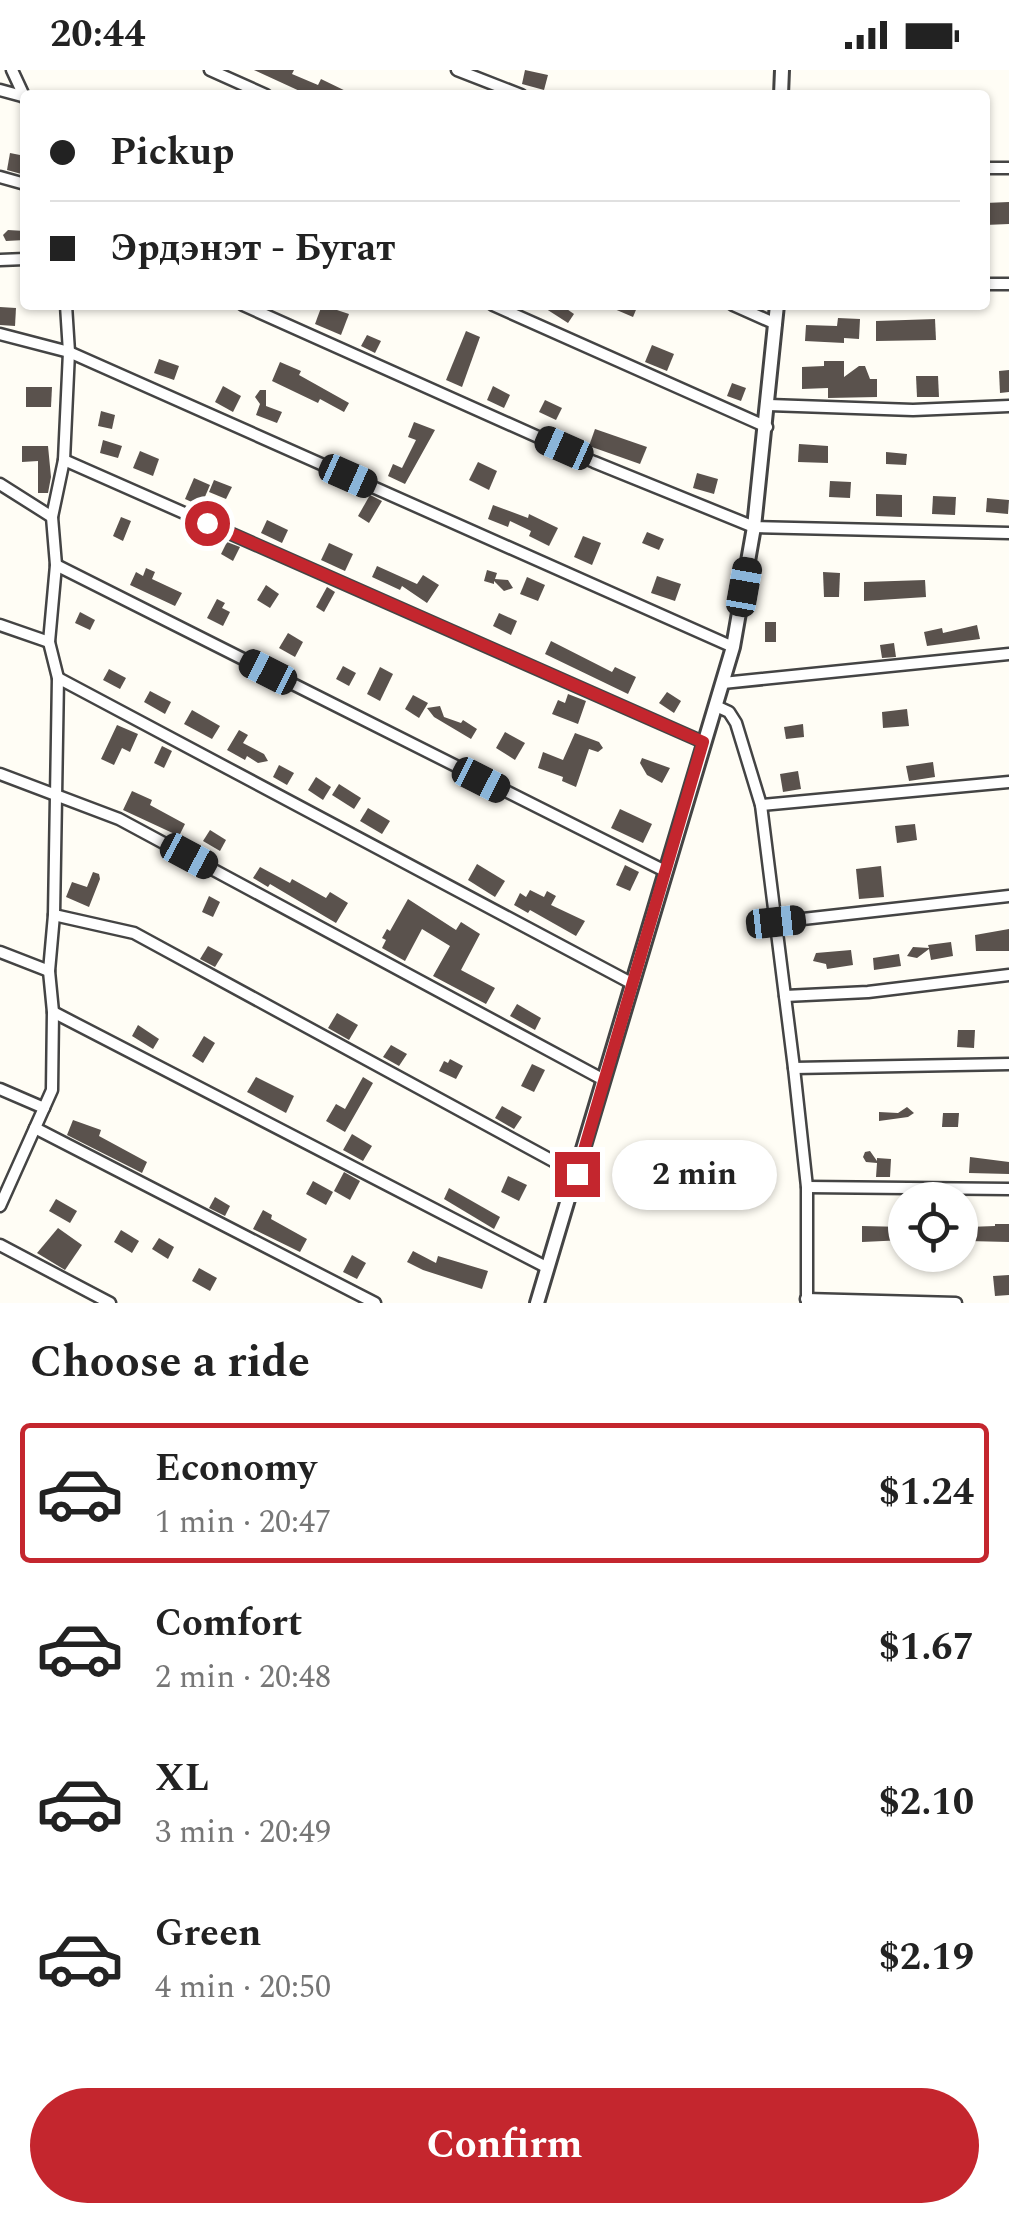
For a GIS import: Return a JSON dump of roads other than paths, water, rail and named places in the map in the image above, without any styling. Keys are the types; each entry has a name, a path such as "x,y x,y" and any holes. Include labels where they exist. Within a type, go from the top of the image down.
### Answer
{"street":[{"path":"210,70 255,90"},
{"path":"457,70 508,90"},
{"path":"2,1198 52,1090 49,971 54,915 58,678 49,642 56,565 52,517 64,460 69,352 66,310"},
{"path":"254,310 594,462 754,527 1009,534"},
{"path":"504,310 766,427"},
{"path":"744,310 776,324"},
{"path":"537,1303 734,647 754,527 777,310"},
{"path":"0,334 69,352 734,647"},
{"path":"769,405 913,410 1009,406"},
{"path":"64,460 703,742"},
{"path":"0,483 52,517"},
{"path":"56,565 665,871"},
{"path":"0,625 49,642"},
{"path":"723,683 1009,654"},
{"path":"58,678 633,984"},
{"path":"716,706 729,712 736,723 761,806 808,1188 806,1301 956,1303"},
{"path":"0,774 119,819 604,1080"},
{"path":"761,806 1009,782"},
{"path":"776,922 1009,896"},
{"path":"54,915 134,933 577,1174"},
{"path":"0,952 49,971"},
{"path":"785,996 868,992 1009,975"},
{"path":"53,1012 548,1268"},
{"path":"794,1068 1009,1064"},
{"path":"0,1088 44,1108"},
{"path":"35,1128 375,1303"},
{"path":"808,1188 1009,1189"},
{"path":"0,1245 110,1303"}]}
